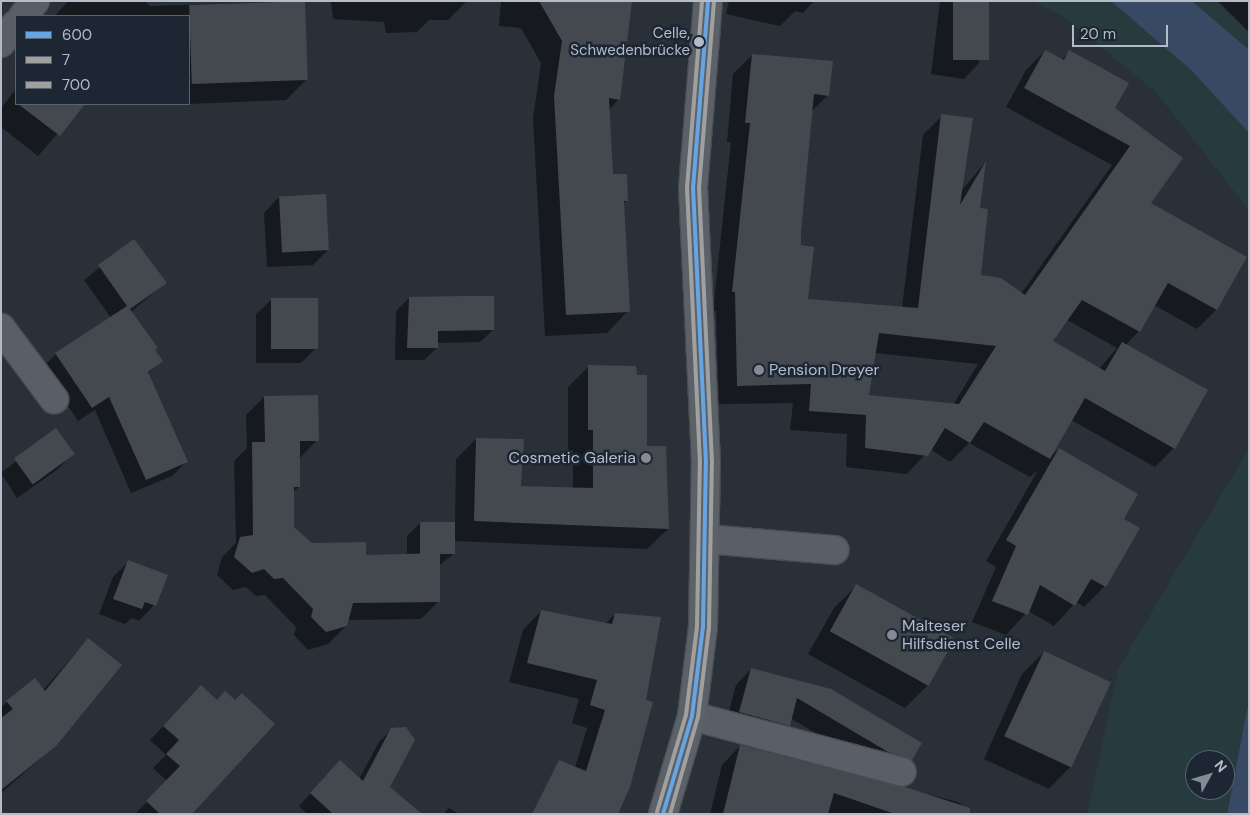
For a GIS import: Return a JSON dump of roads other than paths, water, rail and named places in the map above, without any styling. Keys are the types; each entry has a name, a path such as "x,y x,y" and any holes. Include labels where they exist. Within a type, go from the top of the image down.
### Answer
{"main road":[{"path":"663,814 692,716 703,627 706,463 693,188 708,1"}],"street":[{"path":"24,15 35,1"},
{"path":"1,43 15,25"},
{"path":"1,328 54,399"},
{"path":"706,539 835,550"},
{"path":"692,716 902,772"}],"water":[{"path":"1111,1 1192,1 1249,50 1249,133 1191,70"},
{"path":"1249,700 1249,814 1227,814 1230,800 1235,800 1235,773"}],"place":[{"name":"Celle, Schwedenbrücke","path":"699,42"},
{"name":"Pension Dreyer","path":"759,370"},
{"name":"Cosmetic Galeria","path":"646,458"},
{"name":"Malteser Hilfsdienst Celle","path":"892,635"}]}
